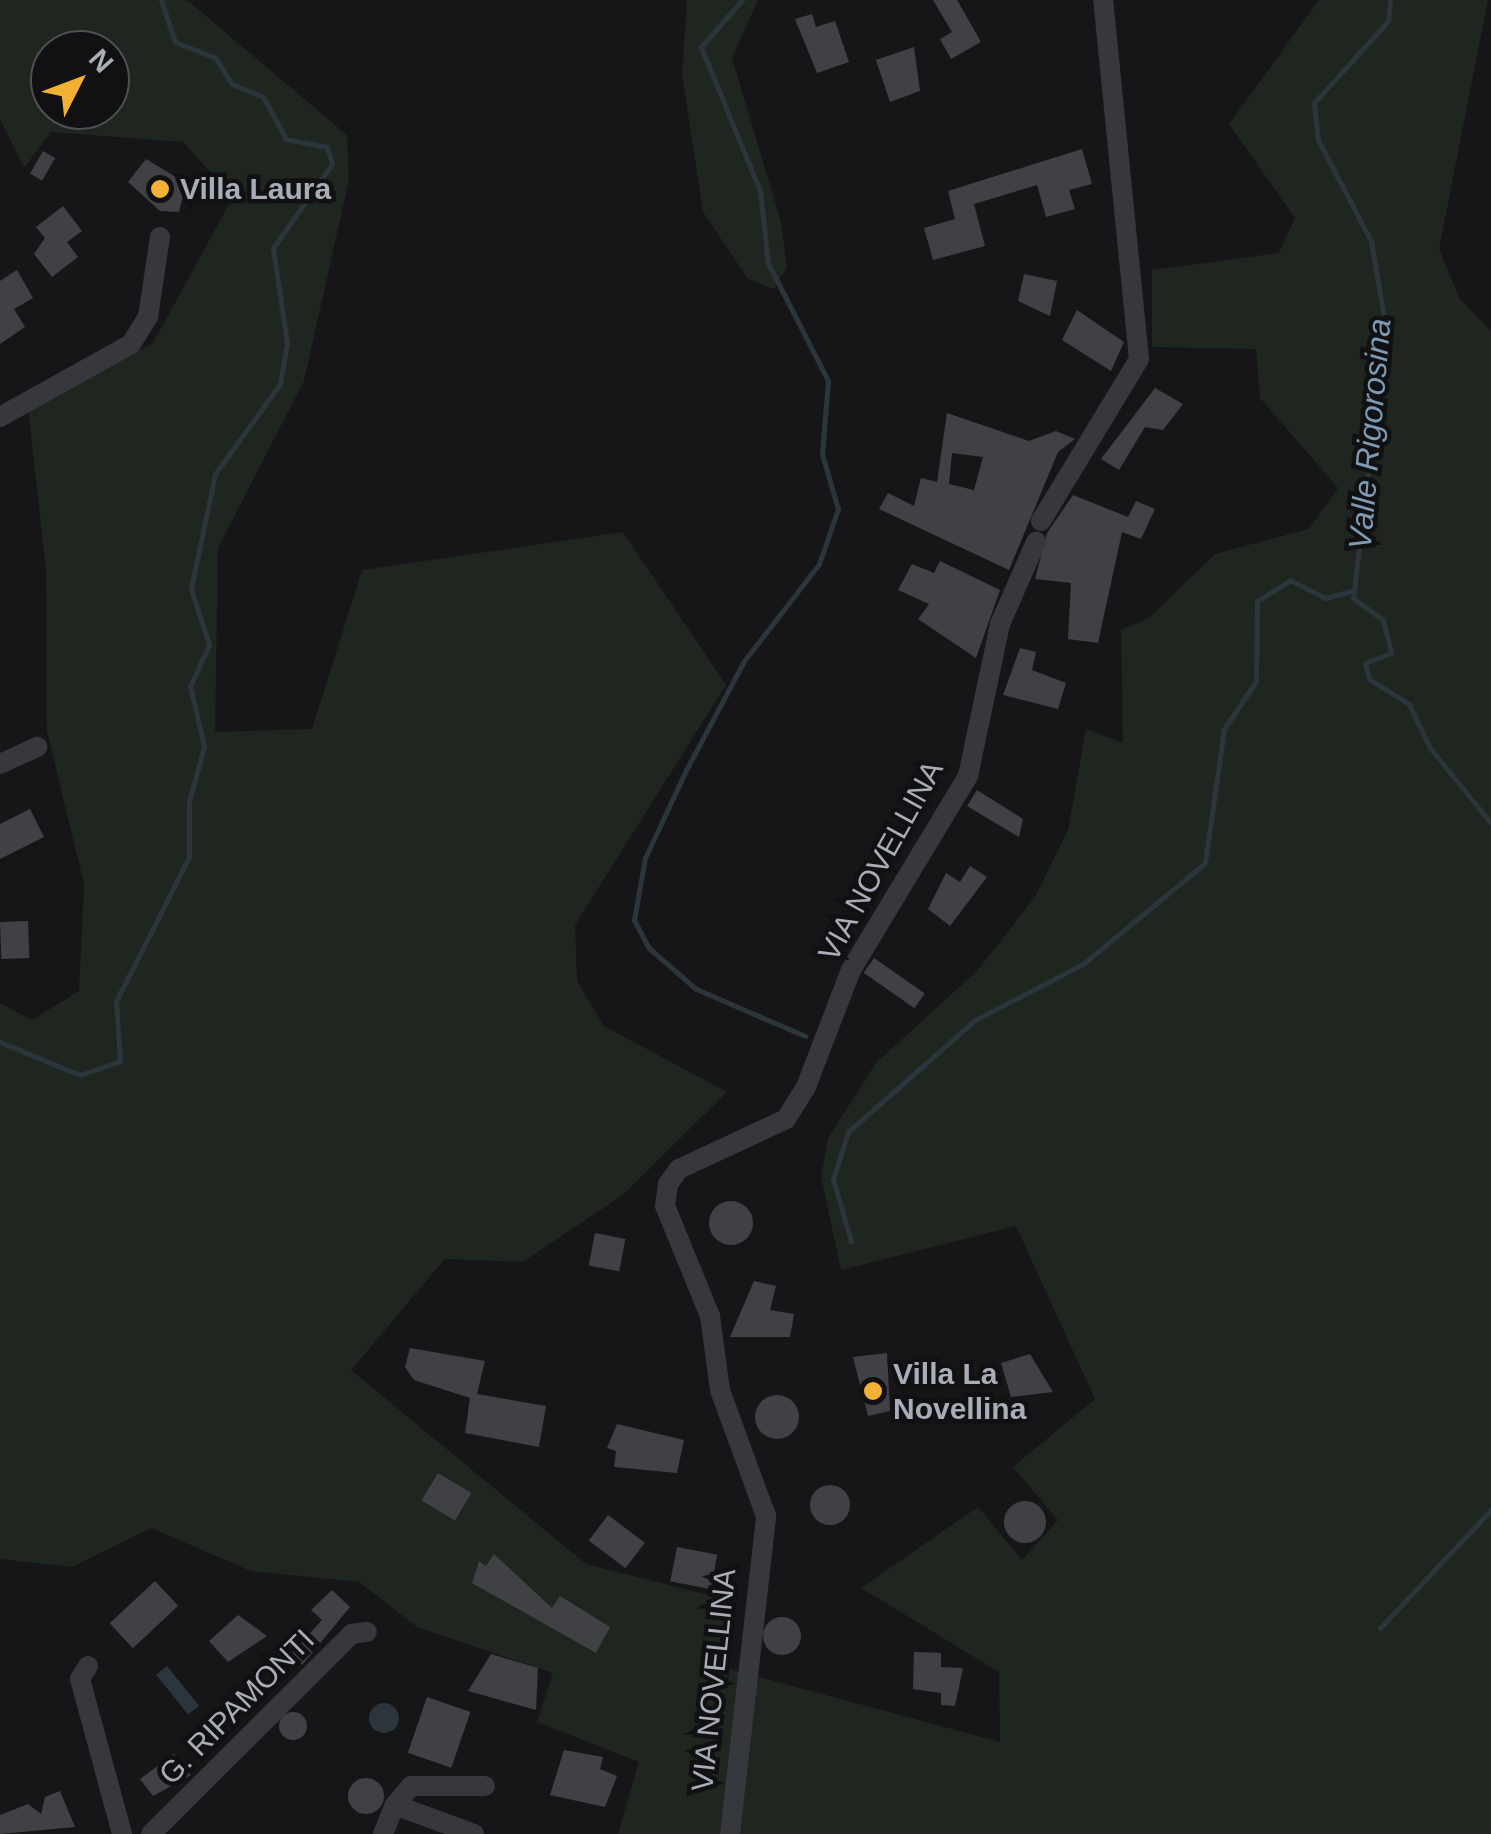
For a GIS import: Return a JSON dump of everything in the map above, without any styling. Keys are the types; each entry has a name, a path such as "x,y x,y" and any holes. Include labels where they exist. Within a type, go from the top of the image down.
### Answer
{"street":[{"path":"1042,521 1139,360 1103,0"},
{"path":"0,417 131,344 152,289 160,237"},
{"name":"VIA NOVELLINA","path":"730,1834 766,1516 720,1390 705,1300 665,1206 668,1184 679,1169 786,1119 806,1087 850,970 968,776 1000,624 1036,542"},
{"path":"0,764 38,746"},
{"name":"G. RIPAMONTI","path":"151,1834 352,1634 367,1632"},
{"path":"88,1666 80,1679 122,1834"},
{"path":"383,1834 395,1804 411,1786 484,1786"},
{"path":"395,1804 474,1834"}],"shaded area":[{"path":"0,0 187,0 347,135 349,179 304,381 218,548 215,732 312,729 362,570 623,532 726,685 575,925 577,981 604,1026 727,1092 624,1194 523,1262 445,1259 351,1370 586,1564 728,1600 715,1665 1000,1742 999,1672 861,1588 978,1507 1022,1560 1058,1520 1013,1467 1095,1399 1016,1226 841,1270 821,1177 828,1138 876,1063 977,971 1035,897 1068,830 1086,729 1123,743 1121,630 1149,618 1215,554 1309,529 1338,488 1260,398 1256,349 1152,347 1152,270 1279,253 1295,218 1229,124 1319,0 1488,0 1439,249 1460,299 1491,331 1491,1834 618,1834 639,1762 537,1722 553,1673 417,1627 359,1582 251,1571 151,1528 72,1567 0,1559 0,1003 32,1020 79,991 84,884 47,731 46,570 28,408 153,343 233,197 183,142 51,132 24,168 0,119"},
{"path":"687,0 758,0 732,58 781,222 787,267 774,289 748,279 703,212 682,74"},
{"path":"167,1666 199,1706 188,1714 156,1675"},
{"path":"384,1703 395,1707 399,1718 395,1729 384,1733 373,1729 369,1718 373,1707"}],"building":[{"path":"933,0 957,0 981,42 951,59 940,39 952,32"},
{"path":"812,14 816,27 835,21 849,62 817,73 795,19"},
{"path":"914,47 920,91 890,102 876,60"},
{"path":"1082,149 1092,184 1069,190 1075,209 1046,217 1037,185 974,204 985,246 933,260 924,228 955,219 948,191"},
{"path":"43,151 55,158 42,181 30,174"},
{"name":"Villa Laura","path":"146,159 186,183 179,212 160,211 128,182"},
{"path":"63,206 82,231 67,242 78,257 52,277 34,254 45,238 36,227"},
{"path":"17,270 33,298 14,309 25,327 0,344 0,281"},
{"path":"1024,274 1057,281 1050,316 1018,301"},
{"path":"1077,310 1124,342 1111,371 1062,340"},
{"path":"1155,388 1183,404 1163,430 1145,427 1119,470 1101,459"},
{"path":"947,413 1029,441 1056,431 1075,439 1058,452 1009,570 879,509 888,493 914,506 921,478 937,482","holes":["952,453 983,457 974,490 949,484"]},
{"path":"1073,495 1128,517 1136,501 1155,509 1141,539 1122,532 1098,643 1068,639 1071,583 1035,579 1047,533"},
{"path":"940,561 1000,590 976,658 918,619 929,604 898,590 912,564 934,573"},
{"path":"1020,648 1036,652 1032,670 1066,683 1058,709 1003,695"},
{"path":"977,790 1023,819 1019,837 967,806"},
{"path":"30,809 44,837 0,859 0,824"},
{"path":"970,866 987,877 950,926 928,909 946,873 960,882"},
{"path":"28,921 29,958 1,959 0,922"},
{"path":"874,958 925,994 914,1008 864,973"},
{"path":"731,1201 747,1207 753,1223 747,1239 731,1245 715,1239 709,1223 715,1207"},
{"path":"595,1233 625,1239 619,1271 589,1265"},
{"path":"754,1281 776,1286 770,1310 794,1314 790,1337 730,1337"},
{"path":"410,1348 485,1361 477,1394 546,1406 539,1447 465,1433 470,1398 414,1380 405,1367"},
{"name":"Villa La Novellina","path":"887,1353 890,1411 868,1416 853,1357"},
{"path":"1030,1354 1053,1392 1011,1397 1001,1363"},
{"path":"777,1395 792,1402 799,1417 792,1432 777,1439 762,1432 755,1417 762,1402"},
{"path":"617,1424 684,1440 677,1473 614,1467 616,1451 607,1448"},
{"path":"438,1473 471,1493 455,1521 422,1500"},
{"path":"830,1485 844,1491 850,1505 844,1519 830,1525 816,1519 810,1505 816,1491"},
{"path":"1025,1501 1040,1507 1046,1522 1040,1537 1025,1543 1010,1537 1004,1522 1010,1507"},
{"path":"608,1515 645,1543 625,1568 589,1541"},
{"path":"677,1547 717,1555 711,1589 670,1581"},
{"path":"494,1554 552,1608 560,1596 610,1627 596,1653 472,1583 479,1561 486,1566"},
{"path":"155,1581 178,1606 133,1648 110,1623"},
{"path":"332,1590 350,1607 302,1665 291,1654 322,1620 311,1610"},
{"path":"238,1615 267,1636 228,1662 209,1641"},
{"path":"782,1617 795,1623 801,1636 795,1649 782,1655 769,1649 763,1636 769,1623"},
{"path":"914,1652 941,1653 941,1667 963,1668 955,1706 941,1705 941,1693 913,1689"},
{"path":"491,1654 538,1668 536,1710 468,1691"},
{"path":"427,1697 470,1712 451,1768 408,1753"},
{"path":"293,1712 303,1716 307,1726 303,1736 293,1740 283,1736 279,1726 283,1716"},
{"path":"564,1750 603,1757 600,1769 617,1776 605,1807 550,1795"},
{"path":"174,1754 191,1775 153,1796 140,1779"},
{"path":"366,1778 379,1783 384,1796 379,1809 366,1814 353,1809 348,1796 353,1783"},
{"path":"60,1791 75,1827 0,1834 0,1815 28,1804 41,1814 45,1797"}],"waterway":[{"path":"0,1042 80,1075 120,1061 116,1001 189,857 189,802 204,746 190,686 209,645 191,589 215,474 280,384 287,343 273,248 332,164 327,147 286,139 263,97 232,84 216,58 175,42 161,0"},
{"path":"742,0 701,47 760,191 768,263 828,381 822,454 838,509 819,564 744,661 687,768 645,858 634,920 649,948 696,989 805,1036"},
{"name":"Valle Rigorosina","path":"1390,0 1388,21 1314,103 1318,140 1371,241 1385,323 1353,598 1383,620 1391,653 1365,663 1369,679 1409,704 1430,748 1491,823"},
{"path":"851,1241 833,1179 848,1132 975,1020 1083,964 1205,863 1224,729 1256,681 1257,601 1290,580 1325,598 1354,590"},
{"name":"Valle Rigorosina","path":"1380,1628 1491,1510"}],"place":[{"name":"Villa Laura","path":"160,189"},
{"name":"Villa La Novellina","path":"873,1391"}]}
